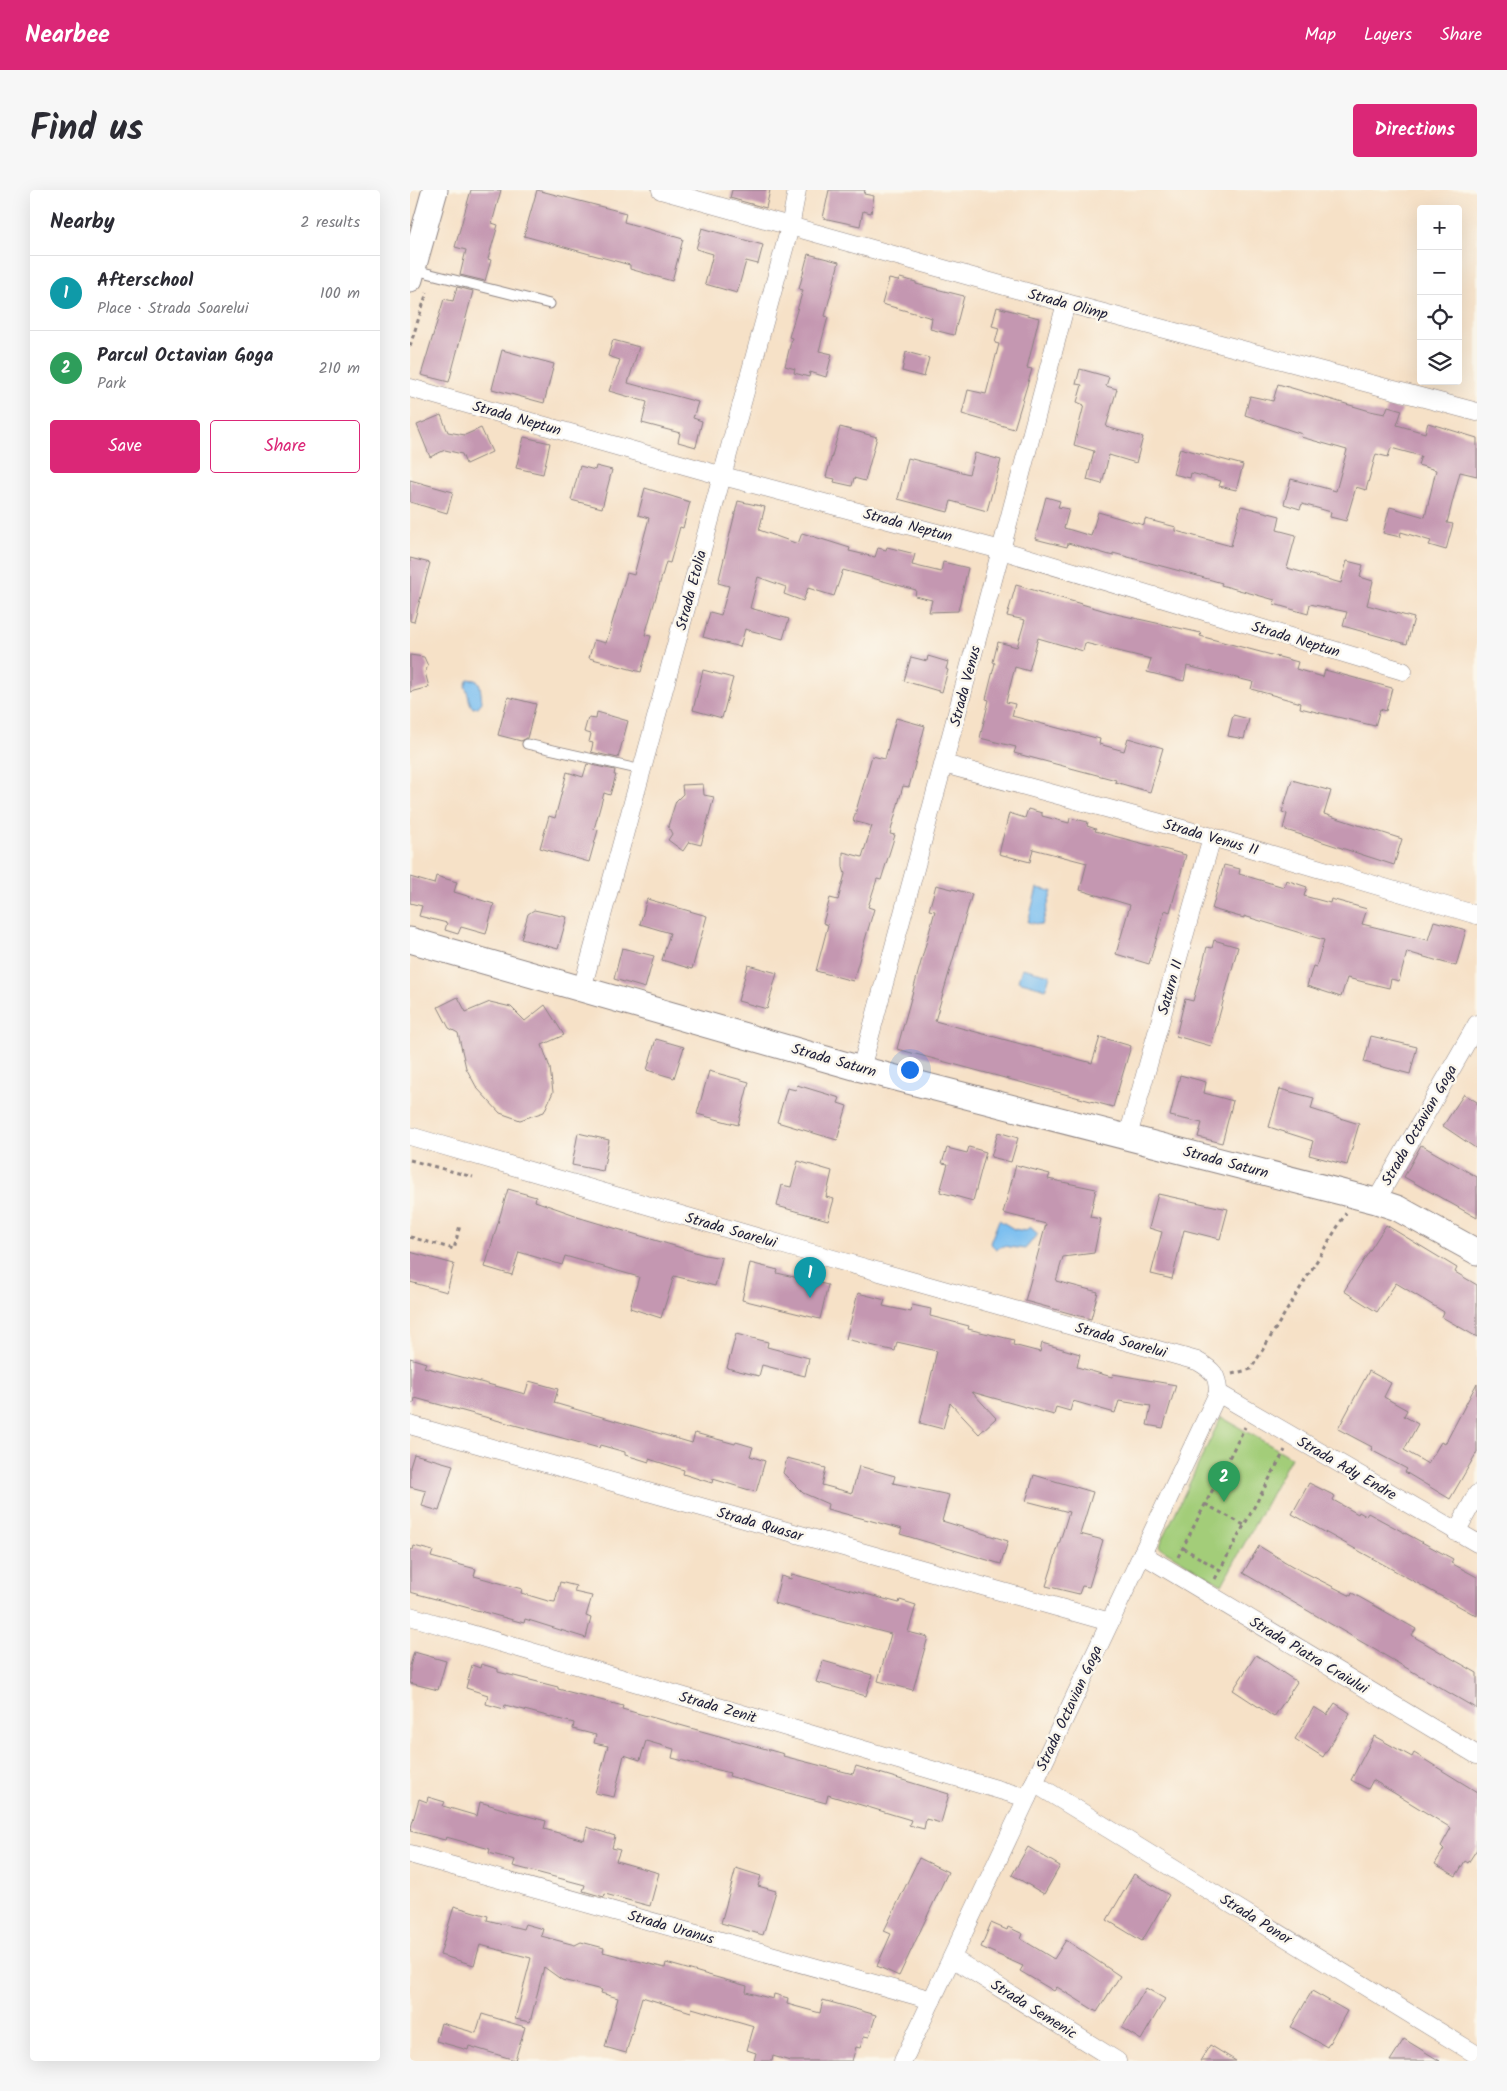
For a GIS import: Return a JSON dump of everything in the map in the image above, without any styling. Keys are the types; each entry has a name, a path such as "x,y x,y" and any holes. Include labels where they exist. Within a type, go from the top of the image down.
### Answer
{"street":[{"path":"411,274 435,190"},
{"name":"Strada Olimp","path":"661,190 790,228 1477,412"},
{"name":"Strada Etolia","path":"582,989 790,228 797,190"},
{"name":"Strada Venus","path":"862,1069 1002,550 1066,303"},
{"name":"Strada Neptun","path":"410,388 723,476 1002,550 1403,671"},
{"name":"Strada Venus II","path":"944,764 1212,837 1477,915"},
{"name":"Saturn II","path":"1128,1136 1212,837"},
{"name":"Strada Saturn","path":"410,940 862,1069 1366,1198 1397,1208 1477,1252"},
{"name":"Strada Octavian Goga","path":"1366,1198 1477,1024"},
{"name":"Strada Soarelui","path":"410,1136 794,1248 1197,1361 1212,1369 1218,1386"},
{"name":"Strada Octavian Goga","path":"903,2061 1142,1554 1218,1386"},
{"name":"Strada Ady Endre","path":"1218,1386 1253,1413 1477,1543"},
{"name":"Strada Quasar","path":"410,1425 1110,1622"},
{"path":"1456,1532 1477,1494"},
{"name":"Strada Piatra Craiului","path":"1142,1554 1477,1755"},
{"name":"Strada Zenit","path":"410,1616 1031,1790"},
{"name":"Strada Ponor","path":"1031,1790 1477,2054"},
{"name":"Strada Uranus","path":"410,1854 932,2000"},
{"name":"Strada Semenic","path":"952,1958 1117,2061"}],"lane":[{"path":"411,274 550,304"},
{"path":"527,744 642,770"}],"path":[{"path":"410,1160 473,1177"},
{"path":"1218,1386 1252,1368 1366,1198"},
{"path":"410,1237 454,1249 460,1225"},
{"path":"1171,1572 1253,1413"},
{"path":"1207,1594 1292,1436"},
{"path":"1205,1504 1244,1525"},
{"path":"1183,1548 1220,1570"}],"green space":[{"path":"1221,1417 1291,1457 1222,1585 1159,1547"}],"water":[{"path":"468,679 476,680 480,685 482,702 478,707 473,708 470,703 465,686"},
{"path":"1037,888 1052,891 1042,925 1028,922"},
{"path":"1022,968 1050,975 1046,989 1018,981"},
{"path":"999,1220 1014,1229 1025,1231 1030,1227 1038,1234 1025,1249 1003,1246 996,1249 990,1243"}],"building":[{"path":"471,190 501,190 492,223 498,225 488,259 491,260 485,281 460,275 466,250 455,247"},
{"path":"537,190 626,213 624,222 683,239 672,281 630,269 630,265 524,236"},
{"path":"732,190 770,190 766,208 730,198"},
{"path":"829,190 865,190 864,194 874,196 871,213 863,211 860,226 823,218"},
{"path":"702,228 763,245 758,264 746,261 737,293 705,284 713,254 696,249"},
{"path":"808,254 839,262 825,316 828,317 819,351 832,354 826,377 810,372 809,377 794,373 795,369 785,366 792,338 789,337 803,290 799,289"},
{"path":"900,278 964,296 954,335 930,329 932,318 882,304 889,279 898,281"},
{"path":"457,287 473,291 449,382 421,375 444,299 453,301"},
{"path":"997,307 1039,318 1027,368 1032,369 1014,429 962,414 968,390 986,394 999,344 995,343 999,328 992,326"},
{"path":"613,340 639,347 628,383 698,402 693,418 702,421 696,447 678,442 680,433 642,423 647,402 609,391 620,360 608,356"},
{"path":"502,350 554,364 544,403 492,389"},
{"path":"906,352 929,358 924,377 902,371"},
{"path":"1080,369 1109,377 1106,386 1117,389 1106,427 1143,437 1136,463 1109,455 1102,484 1087,480 1094,451 1074,445 1084,405 1077,402 1082,385 1076,384"},
{"path":"1278,384 1370,411 1385,414 1388,406 1402,410 1397,425 1425,433 1428,423 1477,438 1477,476 1460,472 1447,523 1453,524 1446,550 1429,545 1431,541 1401,532 1400,537 1383,533 1390,507 1425,517 1436,470 1418,465 1421,456 1391,448 1388,457 1376,454 1366,490 1356,487 1346,521 1330,517 1331,512 1317,508 1302,504 1300,509 1284,504 1291,479 1336,491 1347,450 1301,437 1302,434 1245,415 1250,396 1273,401"},
{"path":"441,415 448,432 465,435 481,428 492,452 466,464 462,454 445,450 430,457 417,425"},
{"path":"840,427 877,437 865,481 854,478 852,486 834,482 835,479 826,477"},
{"path":"524,437 550,443 543,474 516,468"},
{"path":"1180,448 1243,465 1236,490 1219,486 1221,481 1191,473 1190,478 1173,474"},
{"path":"975,453 1001,460 987,511 951,501 948,512 898,499 908,458 969,474"},
{"path":"580,466 595,470 596,466 612,470 602,508 571,500"},
{"path":"410,480 453,492 447,513 410,502"},
{"path":"645,488 690,502 683,528 680,527 670,563 666,562 645,635 651,636 641,672 589,658 594,640 606,643 627,573 634,575 649,518 638,515"},
{"path":"1046,497 1060,501 1058,507 1069,509 1064,528 1091,536 1098,512 1144,525 1145,519 1176,527 1176,531 1231,546 1241,506 1280,516 1277,530 1296,535 1287,568 1341,583 1347,561 1363,565 1360,577 1373,581 1367,605 1414,618 1407,644 1343,626 1347,612 1310,604 1308,614 1274,604 1275,600 1180,571 1113,553 1113,556 1068,543 1067,547 1035,539"},
{"path":"738,501 765,507 759,530 798,544 802,533 850,548 849,551 875,557 878,548 886,550 887,547 915,554 912,565 941,572 943,562 968,568 958,611 929,612 932,600 915,596 916,590 843,570 834,596 808,588 803,601 784,594 786,587 758,577 750,608 789,619 783,639 745,629 740,647 703,637 710,612 721,615 729,586 718,583"},
{"path":"410,558 430,563 414,622 410,621"},
{"path":"1016,585 1116,614 1201,633 1200,636 1298,662 1296,669 1323,677 1325,670 1392,688 1386,711 1380,709 1375,726 1300,708 1301,703 1251,689 1253,682 1187,666 1184,681 1147,672 1151,659 1085,643 1083,651 1038,638 1029,671 1015,667 1006,702 1015,704 1012,716 1100,739 1099,744 1124,751 1128,738 1163,748 1150,792 1115,782 1116,780 1014,753 1016,747 980,738 989,700 986,699 998,642 1017,647 1025,620 1007,616"},
{"path":"410,655 424,657 428,666 425,672 429,687 410,692"},
{"path":"928,656 948,662 946,669 948,670 942,692 904,681 911,657 927,661"},
{"path":"703,670 733,678 722,718 693,710"},
{"path":"508,697 536,704 527,738 521,741 498,735"},
{"path":"597,712 628,721 618,758 591,752 593,743 589,742 591,734 584,732 588,718 596,719"},
{"path":"1233,715 1249,719 1244,739 1228,736"},
{"path":"896,718 925,726 909,787 903,786 890,834 895,835 881,880 877,879 868,907 874,909 853,981 816,971 828,925 823,923 830,898 838,900 845,874 843,852 862,857 872,826 853,821 872,756 885,759"},
{"path":"587,764 615,770 614,775 616,775 610,795 604,793 594,829 598,830 589,862 540,848 549,816 555,818 567,772 583,777"},
{"path":"1292,780 1331,791 1324,814 1402,839 1394,865 1283,829 1287,814 1282,812"},
{"path":"703,784 704,795 714,797 701,845 689,842 683,851 668,840 672,834 668,826 676,801 683,794 682,785"},
{"path":"1028,809 1042,813 1042,816 1069,823 1070,818 1088,822 1087,826 1096,829 1095,831 1186,855 1170,912 1165,910 1149,964 1116,954 1130,905 1080,890 1087,863 1033,849 1030,862 999,854 1009,813 1025,818"},
{"path":"1224,865 1240,869 1239,874 1284,887 1286,880 1307,887 1304,896 1330,903 1331,899 1367,909 1362,924 1428,940 1434,921 1466,930 1456,966 1407,952 1399,981 1391,979 1389,988 1347,978 1341,997 1307,986 1313,966 1316,967 1324,940 1244,916 1244,918 1212,909"},
{"path":"436,876 457,882 454,892 494,904 486,934 461,927 458,934 445,930 447,923 419,916 422,906 410,903 410,877 434,884"},
{"path":"936,885 972,894 935,1021 1092,1063 1100,1037 1131,1046 1113,1107 897,1049 935,911 929,910"},
{"path":"647,899 707,916 692,969 662,960 670,933 640,924"},
{"path":"534,910 567,917 558,949 521,939 528,914"},
{"path":"1214,940 1238,947 1211,1046 1176,1036 1185,999 1193,1001 1207,947 1212,948"},
{"path":"622,948 654,956 645,988 614,979"},
{"path":"748,965 777,973 767,1009 738,1001"},
{"path":"458,997 466,1012 490,1002 511,1007 525,1021 545,1005 564,1035 542,1045 550,1068 553,1092 544,1112 520,1120 500,1113 477,1088 466,1068 458,1033 449,1028 438,1007"},
{"path":"1371,1036 1417,1047 1410,1074 1364,1062"},
{"path":"656,1039 684,1047 674,1078 647,1070"},
{"path":"709,1071 749,1082 738,1125 697,1114"},
{"path":"1180,1075 1206,1082 1204,1093 1233,1101 1222,1143 1198,1137 1202,1123 1170,1116"},
{"path":"797,1085 840,1098 838,1103 847,1106 837,1140 777,1122 787,1088 796,1090"},
{"path":"1280,1089 1314,1098 1311,1109 1359,1124 1347,1165 1309,1155 1313,1141 1269,1127"},
{"path":"1464,1094 1477,1102 1477,1149 1443,1126"},
{"path":"998,1132 1018,1138 1011,1162 991,1157"},
{"path":"578,1133 609,1140 603,1171 572,1165"},
{"path":"1421,1145 1477,1177 1477,1218 1404,1177"},
{"path":"969,1147 986,1152 973,1201 940,1192 948,1164 942,1163 947,1148 967,1153"},
{"path":"798,1161 832,1171 826,1197 834,1199 828,1220 777,1206 782,1185 791,1187"},
{"path":"1016,1165 1050,1174 1048,1179 1096,1189 1090,1217 1101,1219 1094,1253 1063,1257 1056,1281 1098,1292 1091,1319 1025,1301 1046,1224 1003,1213"},
{"path":"508,1189 536,1197 535,1201 577,1217 705,1255 722,1258 715,1286 674,1276 661,1318 630,1308 639,1277 565,1256 562,1265 519,1252 512,1275 485,1267"},
{"path":"1158,1194 1228,1209 1220,1239 1184,1230 1172,1279 1151,1274 1162,1232 1149,1228"},
{"path":"1386,1225 1457,1268 1455,1272 1477,1285 1477,1337 1442,1317 1444,1312 1396,1283 1377,1312 1344,1291"},
{"path":"410,1252 454,1264 447,1292 410,1282"},
{"path":"750,1263 778,1270 777,1273 828,1285 820,1319 742,1300"},
{"path":"858,1293 885,1300 883,1306 911,1312 912,1305 931,1309 930,1316 969,1326 968,1329 1014,1340 1013,1345 1040,1352 1042,1343 1080,1354 1077,1367 1112,1377 1113,1374 1176,1385 1163,1428 1147,1425 1151,1406 1119,1401 1115,1413 1073,1401 1070,1411 1056,1407 1054,1415 972,1392 996,1418 979,1434 950,1403 943,1429 920,1423 937,1351 897,1342 895,1351 846,1339"},
{"path":"736,1334 768,1342 767,1347 809,1358 805,1376 762,1365 759,1376 727,1368"},
{"path":"410,1358 426,1363 424,1367 525,1394 529,1381 558,1389 554,1403 692,1443 695,1433 753,1447 750,1456 765,1461 756,1492 713,1479 712,1483 683,1474 684,1470 649,1459 649,1462 625,1455 625,1452 600,1445 599,1448 415,1398 414,1403 410,1403"},
{"path":"1369,1371 1391,1383 1384,1397 1407,1410 1404,1416 1418,1424 1404,1450 1428,1464 1441,1442 1445,1444 1477,1383 1477,1452 1450,1499 1405,1472 1407,1469 1371,1450 1372,1447 1338,1429"},
{"path":"414,1454 453,1465 439,1511 422,1506 426,1491 410,1487 410,1467"},
{"path":"787,1458 826,1468 822,1485 852,1493 859,1466 895,1476 893,1483 949,1495 942,1521 1008,1541 1001,1564 900,1534 902,1529 827,1509 828,1504 803,1493 783,1473"},
{"path":"1034,1475 1093,1492 1080,1534 1103,1540 1089,1587 1082,1586 1079,1594 1046,1586 1069,1512 1026,1501"},
{"path":"1309,1483 1335,1496 1333,1500 1358,1514 1359,1512 1366,1516 1368,1513 1453,1559 1451,1563 1477,1577 1477,1616 1292,1514"},
{"path":"414,1546 433,1551 431,1557 476,1569 474,1576 522,1589 521,1593 548,1601 555,1602 560,1582 576,1586 574,1592 592,1596 586,1616 591,1618 586,1638 525,1619 524,1623 410,1592 410,1549 413,1550"},
{"path":"1259,1546 1292,1566 1351,1596 1352,1593 1416,1629 1412,1635 1416,1638 1477,1673 1477,1709 1243,1573"},
{"path":"792,1574 899,1603 900,1600 916,1605 908,1632 928,1637 913,1690 878,1681 891,1634 774,1603 781,1576 791,1579"},
{"path":"414,1652 446,1661 438,1690 410,1683 410,1666"},
{"path":"1256,1655 1297,1682 1274,1717 1233,1690"},
{"path":"823,1661 872,1675 866,1696 816,1682"},
{"path":"481,1664 498,1669 498,1672 623,1706 622,1709 784,1754 783,1756 853,1774 856,1766 949,1794 941,1823 926,1819 924,1829 909,1825 911,1820 828,1795 826,1803 781,1791 729,1776 730,1773 672,1758 674,1749 646,1741 640,1760 624,1755 614,1797 595,1793 608,1746 594,1743 596,1735 573,1729 574,1723 505,1705 504,1709 486,1704 488,1695 466,1688 472,1665 480,1668"},
{"path":"1335,1703 1350,1713 1323,1757 1295,1739 1314,1707 1327,1715"},
{"path":"1374,1736 1412,1757 1414,1753 1477,1792 1477,1849 1468,1863 1465,1861 1456,1876 1435,1864 1444,1849 1441,1846 1451,1828 1373,1780 1368,1789 1351,1780"},
{"path":"428,1797 445,1802 443,1806 477,1816 480,1802 546,1821 544,1829 584,1840 587,1827 615,1836 612,1848 620,1850 616,1861 659,1873 650,1906 605,1894 604,1897 583,1891 585,1885 513,1866 515,1860 489,1853 490,1849 446,1837 445,1840 410,1831 419,1799 427,1802"},
{"path":"1028,1847 1060,1866 1044,1894 1012,1875"},
{"path":"919,1858 948,1872 899,1976 877,1966 891,1934 884,1931"},
{"path":"736,1868 761,1876 758,1886 776,1891 763,1935 721,1923"},
{"path":"1134,1874 1169,1895 1142,1941 1107,1920"},
{"path":"454,1906 488,1916 487,1920 523,1929 525,1924 543,1929 541,1936 575,1945 581,1942 604,1948 603,1952 665,1968 666,1963 747,1986 746,1992 773,1999 774,1994 788,1998 787,2004 820,2013 823,2000 876,2015 869,2037 864,2036 860,2048 856,2047 852,2061 790,2061 773,2056 772,2061 754,2061 756,2053 747,2050 754,2026 692,2008 691,2012 642,1997 626,2053 605,2047 618,1998 601,1993 602,1990 562,1980 544,1967 530,2022 515,2019 531,1958 480,1945 474,1965 440,1955"},
{"path":"991,1923 1007,1930 1008,1927 1023,1934 1021,1939 1054,1959 1066,1940 1120,1976 1097,2012 1057,1987 1054,1991 1020,1971 1023,1966 981,1947"},
{"path":"1146,1988 1165,1999 1141,2040 1122,2028"},
{"path":"1312,1991 1347,2011 1327,2047 1291,2027"},
{"path":"482,2014 525,2027 515,2060 469,2046 468,2050 436,2041 441,2023 476,2033"},
{"path":"1404,2039 1440,2061 1390,2061"},
{"path":"1210,2045 1236,2061 1200,2061"}],"place":[{"name":"Afterschool","path":"810,1298"},
{"name":"Parcul Octavian Goga","path":"1224,1502"}]}
